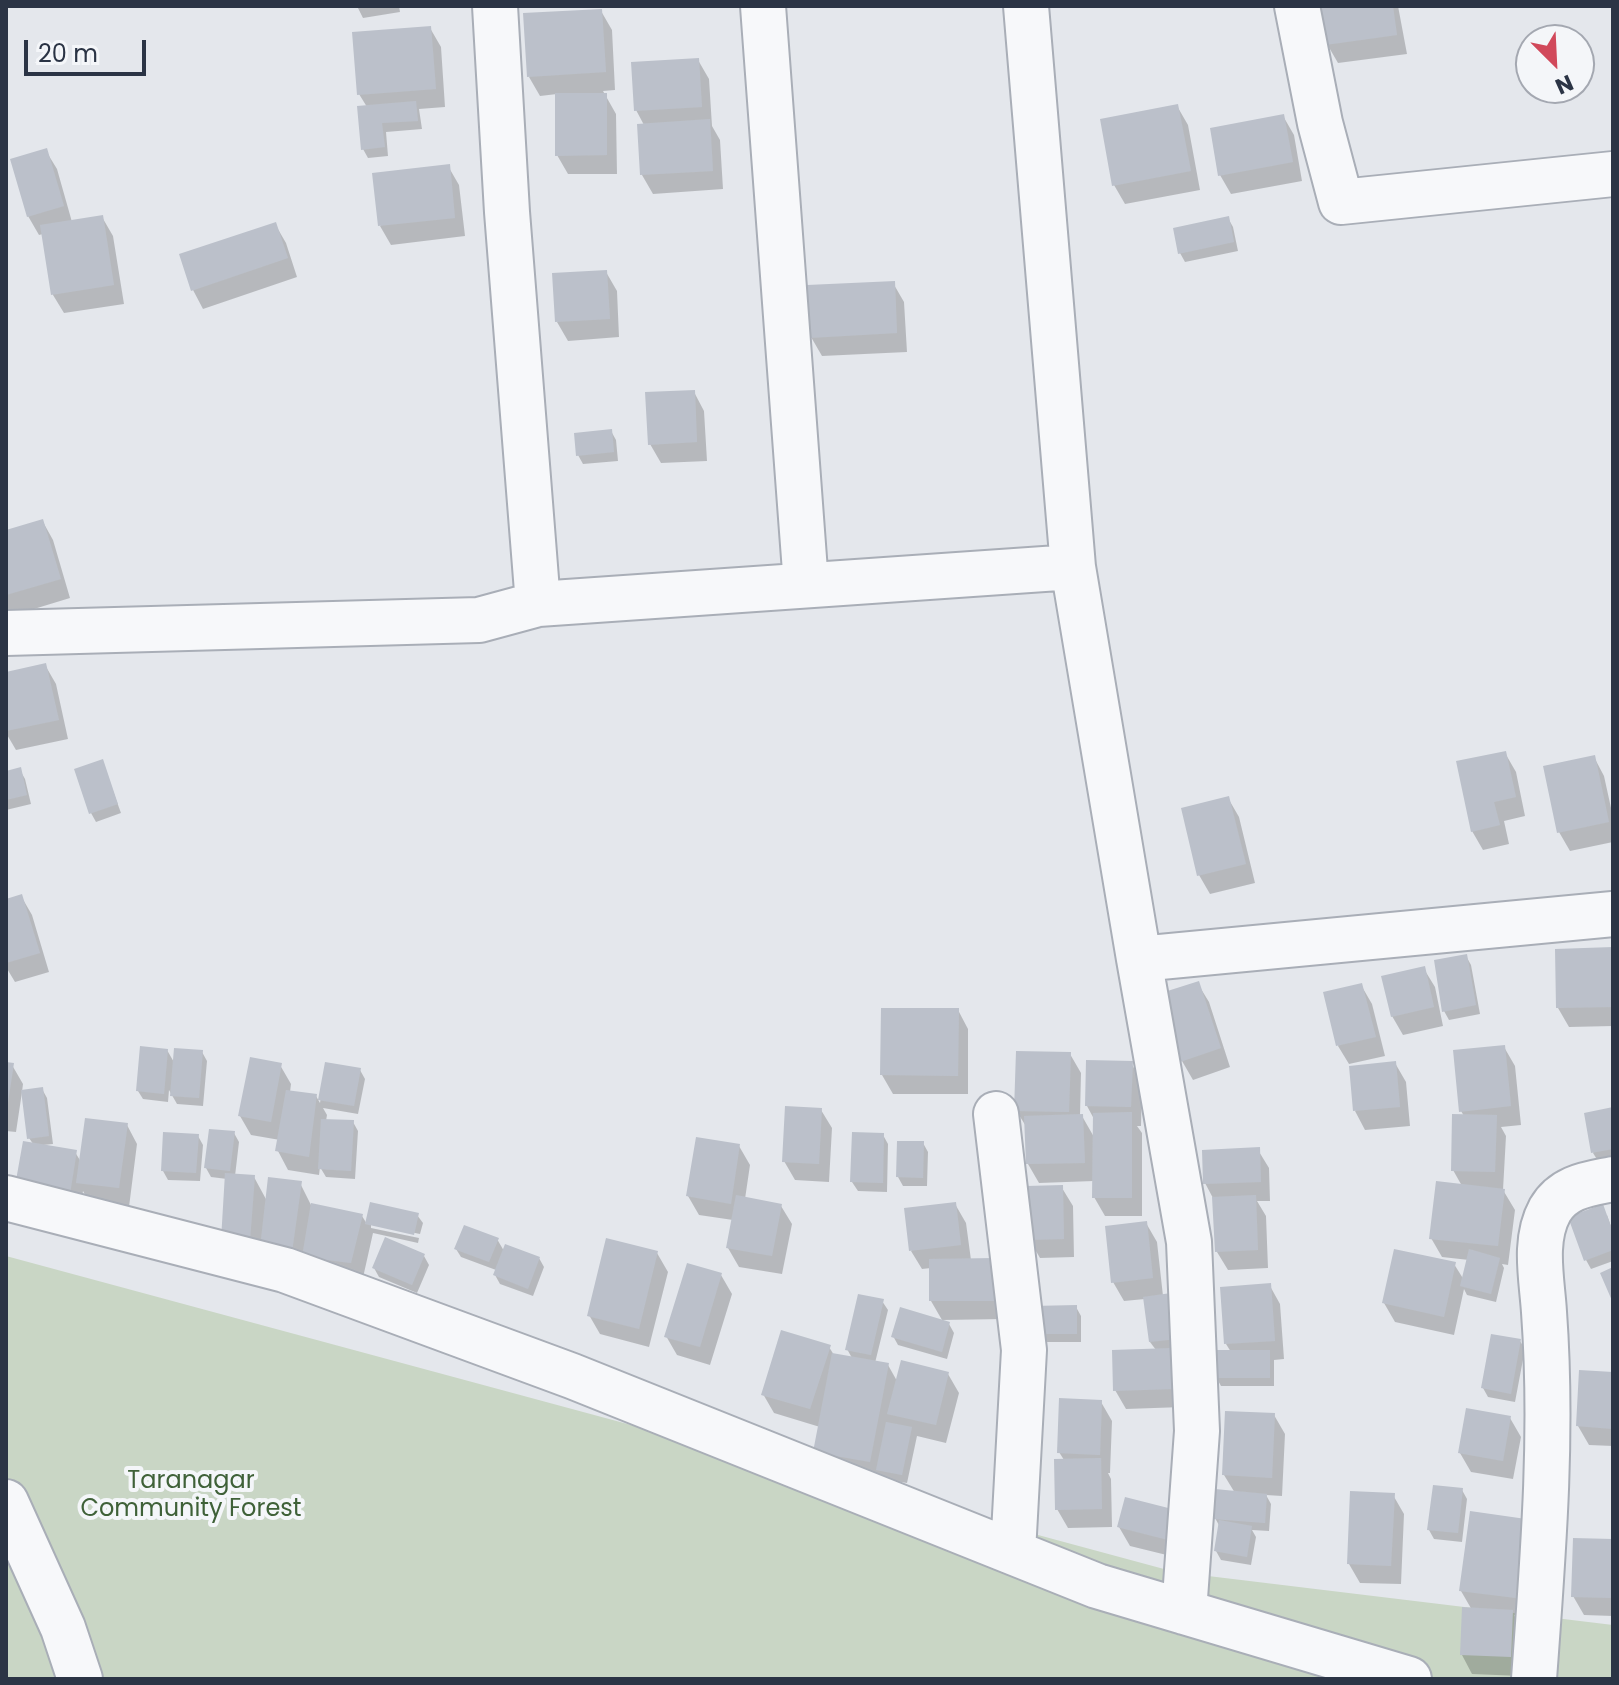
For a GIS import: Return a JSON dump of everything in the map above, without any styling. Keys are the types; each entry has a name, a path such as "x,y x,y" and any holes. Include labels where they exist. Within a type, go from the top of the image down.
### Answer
{"street":[{"path":"495,6 507,212 538,604"},
{"path":"763,6 806,585"},
{"path":"1026,6 1073,567 1189,1242 1197,1431 1184,1612"},
{"path":"1297,6 1320,123 1341,202 1613,174"},
{"path":"6,633 479,620 538,604 1073,567"},
{"path":"1139,959 1613,914"},
{"path":"996,1114 1024,1350 1013,1552"},
{"path":"1534,1679 1546,1518 1549,1381 1539,1241 1551,1209 1572,1187 1613,1179"},
{"path":"6,1198 285,1270 572,1376 1097,1586 1409,1679"},
{"path":"6,1502 63,1628 80,1679"}],"green space":[{"name":"Taranagar Community Forest","path":"6,1256 1175,1572 1613,1625 1613,1679 6,1679"}],"building":[{"path":"1320,6 1393,6 1397,35 1325,45"},
{"path":"602,9 606,72 527,77 523,13"},
{"path":"431,26 436,89 357,95 352,32"},
{"path":"699,58 702,107 634,111 631,62"},
{"path":"555,93 607,93 607,155 555,156"},
{"path":"416,101 418,121 382,123 385,147 361,150 357,106"},
{"path":"1178,104 1191,171 1112,186 1100,119"},
{"path":"1284,114 1293,162 1218,176 1210,128"},
{"path":"710,119 713,171 640,175 637,124"},
{"path":"47,148 64,206 27,217 10,159"},
{"path":"450,164 455,218 378,226 372,173"},
{"path":"103,215 114,285 51,295 40,225"},
{"path":"1229,216 1234,242 1178,254 1173,228"},
{"path":"276,222 288,258 191,291 179,254"},
{"path":"607,270 610,319 555,322 552,273"},
{"path":"895,281 897,333 809,338 807,285"},
{"path":"695,390 697,442 648,445 645,392"},
{"path":"612,429 614,452 576,456 574,433"},
{"path":"43,519 61,579 6,595 6,530"},
{"path":"46,663 59,720 6,731 6,672"},
{"path":"1506,751 1516,797 1494,802 1500,825 1471,832 1456,761"},
{"path":"1595,755 1609,822 1557,833 1543,766"},
{"path":"103,759 118,804 89,814 74,769"},
{"path":"21,767 27,795 6,800 6,771"},
{"path":"1229,796 1246,864 1197,876 1181,808"},
{"path":"22,894 40,953 6,963 6,899"},
{"path":"1613,947 1613,1007 1556,1008 1555,949"},
{"path":"1467,954 1476,1005 1442,1012 1434,960"},
{"path":"1425,966 1434,1007 1391,1017 1381,976"},
{"path":"1199,981 1221,1048 1180,1062 1158,994"},
{"path":"1362,983 1376,1037 1336,1046 1323,992"},
{"path":"881,1008 959,1008 958,1076 880,1075"},
{"path":"1505,1045 1511,1106 1459,1112 1453,1050"},
{"path":"140,1046 168,1049 164,1094 136,1091"},
{"path":"174,1048 203,1050 199,1098 170,1096"},
{"path":"1016,1051 1071,1052 1069,1112 1014,1111"},
{"path":"250,1057 282,1063 271,1122 238,1116"},
{"path":"1086,1060 1133,1061 1131,1107 1085,1106"},
{"path":"1396,1061 1400,1107 1353,1111 1349,1066"},
{"path":"6,1062 14,1063 8,1102 6,1102"},
{"path":"325,1062 361,1068 354,1106 318,1100"},
{"path":"43,1087 49,1136 27,1139 21,1090"},
{"path":"286,1090 317,1094 309,1157 275,1151"},
{"path":"785,1106 822,1108 819,1164 782,1162"},
{"path":"1613,1107 1613,1149 1591,1153 1584,1113"},
{"path":"1132,1112 1132,1198 1092,1198 1093,1113"},
{"path":"1083,1114 1085,1163 1026,1164 1024,1116"},
{"path":"1452,1114 1497,1115 1495,1172 1451,1171"},
{"path":"85,1118 128,1123 119,1188 76,1183"},
{"path":"321,1119 354,1120 351,1171 318,1169"},
{"path":"209,1129 235,1131 230,1171 204,1168"},
{"path":"163,1132 199,1134 196,1173 161,1171"},
{"path":"852,1132 884,1133 883,1183 850,1182"},
{"path":"696,1137 740,1144 731,1204 686,1196"},
{"path":"23,1141 77,1150 70,1194 15,1186"},
{"path":"897,1141 924,1141 923,1178 896,1177"},
{"path":"1260,1147 1261,1182 1203,1184 1202,1150"},
{"path":"225,1173 255,1175 250,1241 221,1240"},
{"path":"268,1177 302,1181 292,1252 260,1248"},
{"path":"1436,1181 1505,1189 1498,1246 1429,1239"},
{"path":"1063,1185 1064,1239 1027,1240 1026,1186"},
{"path":"736,1195 782,1204 772,1256 726,1248"},
{"path":"1256,1195 1258,1250 1215,1252 1212,1197"},
{"path":"370,1202 419,1213 414,1235 365,1224"},
{"path":"956,1202 961,1245 909,1251 904,1208"},
{"path":"311,1203 363,1214 351,1263 302,1257"},
{"path":"1603,1204 1613,1232 1613,1250 1584,1261 1568,1217"},
{"path":"1147,1221 1153,1278 1111,1283 1105,1226"},
{"path":"464,1225 499,1238 489,1262 454,1249"},
{"path":"385,1237 425,1254 412,1285 372,1268"},
{"path":"606,1238 658,1251 639,1329 587,1316"},
{"path":"505,1244 540,1257 528,1289 493,1275"},
{"path":"1394,1249 1456,1262 1444,1317 1382,1303"},
{"path":"1469,1249 1500,1258 1491,1294 1460,1286"},
{"path":"994,1258 994,1301 929,1301 929,1259"},
{"path":"687,1263 722,1273 700,1347 664,1337"},
{"path":"1613,1267 1613,1303 1600,1273"},
{"path":"1271,1283 1275,1341 1224,1344 1220,1287"},
{"path":"1171,1293 1177,1339 1149,1342 1143,1297"},
{"path":"858,1294 884,1299 871,1355 845,1350"},
{"path":"1077,1305 1077,1334 1032,1334 1032,1306"},
{"path":"900,1307 950,1322 942,1352 891,1337"},
{"path":"781,1330 831,1345 810,1409 761,1395"},
{"path":"1491,1334 1521,1339 1511,1394 1481,1388"},
{"path":"1172,1348 1173,1389 1113,1391 1112,1350"},
{"path":"1215,1350 1270,1350 1270,1378 1214,1378"},
{"path":"832,1353 889,1363 870,1462 813,1452"},
{"path":"901,1360 949,1372 936,1425 887,1414"},
{"path":"1579,1370 1613,1372 1613,1429 1576,1426"},
{"path":"1059,1398 1102,1400 1100,1455 1057,1453"},
{"path":"1466,1408 1511,1416 1503,1461 1458,1453"},
{"path":"1225,1411 1275,1413 1272,1478 1222,1475"},
{"path":"886,1422 912,1427 902,1475 876,1470"},
{"path":"1101,1458 1102,1509 1055,1510 1054,1459"},
{"path":"1433,1485 1463,1488 1458,1533 1427,1530"},
{"path":"1215,1489 1267,1494 1265,1523 1213,1519"},
{"path":"1350,1491 1395,1493 1391,1566 1347,1564"},
{"path":"1125,1497 1184,1512 1176,1542 1117,1527"},
{"path":"1470,1511 1526,1519 1516,1598 1459,1591"},
{"path":"1219,1520 1252,1526 1247,1557 1214,1551"},
{"path":"1573,1538 1613,1539 1613,1598 1571,1597"},
{"path":"1462,1607 1513,1610 1511,1657 1460,1655"}]}
